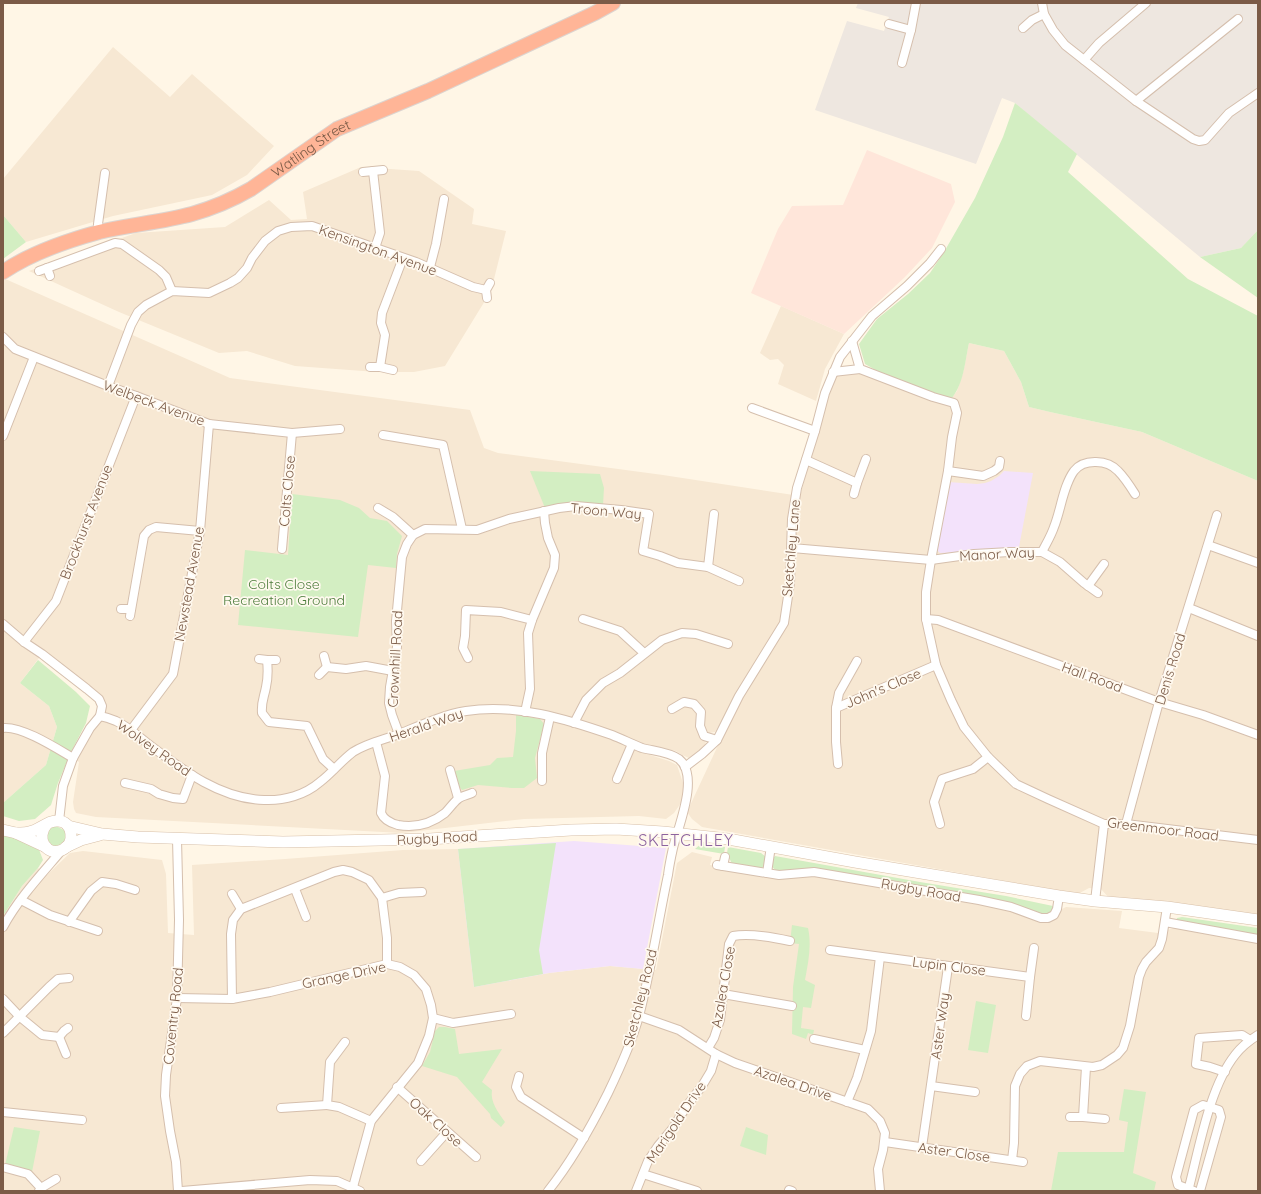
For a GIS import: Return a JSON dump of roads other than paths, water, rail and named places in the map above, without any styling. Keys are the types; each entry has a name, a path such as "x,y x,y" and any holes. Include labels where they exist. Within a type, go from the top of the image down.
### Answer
{"highway":[{"name":"Watling Street","path":"3,272 31,256 98,232 190,214 217,206 251,189 337,129 398,105 588,17 612,3"}],"main road":[{"path":"3,830 16,834 54,851 64,849 70,843 72,837 71,831 63,823 52,821 32,831 16,834"},
{"name":"Rugby Road","path":"63,823 102,834 176,839 283,842 428,839 547,831 616,829 728,839 1059,896 1096,901 1167,907 1258,920"},
{"path":"46,847 43,843 41,833 47,824"},
{"name":"Rugby Road","path":"64,849 81,840 102,834"}],"street":[{"path":"902,63 911,30 916,3"},
{"path":"1042,3 1044,14 1053,30 1065,45 1136,101 1193,139 1199,141 1205,140 1212,134 1229,113 1258,93"},
{"path":"1084,60 1099,43 1146,3"},
{"path":"1023,28 1032,20 1044,14"},
{"path":"1136,101 1238,19"},
{"path":"889,24 911,30"},
{"path":"363,172 383,170"},
{"path":"373,171 380,233 375,248"},
{"path":"98,232 104,173"},
{"path":"430,267 436,244 444,199"},
{"name":"Kensington Avenue","path":"172,291 209,293 238,278 247,268 252,258 265,241 278,232 291,227 312,226 430,267 473,287 488,290"},
{"path":"39,271 49,272 115,243 122,244 159,270 166,277 172,291 146,305 138,312 108,386"},
{"name":"Sketchley Lane","path":"685,766 702,754 717,740 740,696 784,623 790,583 792,519 797,488 825,393 840,357 872,316 907,286 930,263 941,249"},
{"path":"380,367 385,335 382,323 382,313 403,258"},
{"name":"Welbeck Avenue","path":"3,337 15,349 209,424 292,433 340,429"},
{"path":"833,372 860,369 852,341"},
{"path":"3,436 34,357"},
{"path":"370,366 393,370"},
{"name":"Greenmoor Road","path":"860,369 932,397 954,403 957,413 926,592 926,619 936,665 951,700 964,727 988,757 1016,784 1104,824 1126,824 1258,840"},
{"name":"Brockhurst Avenue","path":"24,642 56,601 136,396"},
{"path":"752,408 815,431"},
{"name":"Newstead Avenue","path":"131,730 173,674 200,531 209,424"},
{"name":"Colts Close","path":"282,549 292,433"},
{"path":"382,435 443,445 462,529"},
{"path":"854,494 866,459"},
{"path":"806,460 857,482"},
{"path":"948,471 983,476 999,467 1000,461"},
{"path":"1042,552 1054,527 1068,482 1074,470 1084,464 1095,462 1105,463 1112,466 1119,472 1135,494"},
{"name":"Troon Way","path":"412,535 425,529 477,530 509,519 559,508 576,506 621,510 650,514 643,551 678,563 708,566"},
{"path":"378,508 393,517 412,535"},
{"path":"525,712 530,690 528,633 554,568 555,555 548,538 544,511"},
{"path":"714,514 708,566 739,581"},
{"name":"Denis Road","path":"1126,824 1159,702 1217,515"},
{"path":"121,609 130,612 144,536 149,530 156,527 200,531"},
{"name":"Crownhill Road","path":"399,734 389,703 390,687 397,647 396,621 402,557 412,535"},
{"path":"1208,545 1258,563"},
{"name":"Manor Way","path":"792,548 931,560 974,554 1042,552 1060,562 1098,593"},
{"path":"1088,586 1104,564"},
{"path":"1188,608 1258,636"},
{"path":"468,658 463,648 466,610 501,612 532,620"},
{"path":"583,619 620,631 644,653"},
{"name":"Hall Road","path":"926,619 938,620 1159,702 1203,715 1258,735"},
{"name":"Wolvey Road","path":"3,624 24,642 64,670 99,699 102,706 100,716 115,720 131,730 173,763 226,793"},
{"path":"574,723 586,700 603,684 620,673 662,640 682,633 696,634 728,644"},
{"path":"324,656 327,667"},
{"path":"276,660 263,660 268,671 266,686 261,702 262,713 269,722 307,726 323,759 334,769"},
{"path":"836,708 839,693 856,661"},
{"name":"John's Close","path":"838,764 836,742 836,708 936,665"},
{"path":"327,667 346,669 366,666 393,671"},
{"path":"319,675 327,667"},
{"path":"672,709 684,702 694,704 701,712 700,726 704,736 717,740"},
{"name":"Herald Way","path":"226,793 251,800 283,799 295,796 320,782 355,751 438,718 465,711 492,709 525,712 574,723 620,738 632,744 677,758 685,766"},
{"path":"63,823 63,786 73,758 90,728 100,716"},
{"path":"542,781 542,753 550,717"},
{"path":"3,728 13,728 41,740 73,758"},
{"path":"376,742 385,776 381,813 386,820 395,824 409,826 436,820 458,798 472,793"},
{"path":"617,779 632,744"},
{"path":"940,824 934,802 942,779 973,769 988,757"},
{"path":"677,834 687,793 688,779 685,766"},
{"path":"450,770 458,798"},
{"path":"125,783 151,789 166,796 183,799 192,775"},
{"path":"1096,901 1104,824"},
{"name":"Sketchley Road","path":"548,1191 567,1166 604,1102 631,1040 639,1016 677,834"},
{"name":"Coventry Road","path":"176,839 179,920 177,998 166,1075 165,1096 176,1162 178,1191"},
{"path":"767,873 771,846"},
{"path":"46,847 46,868"},
{"path":"3,927 27,891 64,849"},
{"name":"Rugby Road","path":"725,857 720,865 779,875 814,872 979,900 1011,907 1041,918 1048,918 1054,915 1057,909 1059,896"},
{"path":"232,999 231,934 233,920 241,909 295,889 334,872 343,870 352,872 369,880 382,898 387,938 387,964"},
{"path":"69,922 91,891 102,882 116,884 135,890"},
{"path":"295,889 306,917"},
{"path":"382,898 399,893 422,892"},
{"path":"232,894 241,909"},
{"path":"21,900 50,916 98,932"},
{"path":"1012,1160 1014,1143 1015,1086 1020,1074 1027,1066 1040,1061 1094,1067 1102,1065 1117,1055 1123,1048 1130,1026 1139,977 1142,969 1146,962 1159,948 1162,940 1167,907"},
{"path":"1165,922 1258,940"},
{"name":"Azalea Close","path":"708,1048 714,1038 720,1020 729,944 733,936 741,934 790,941"},
{"name":"Lupin Close","path":"830,950 842,948 880,957 1030,977"},
{"path":"1026,1016 1034,948"},
{"path":"847,1102 857,1078 871,1031 880,957"},
{"name":"Grange Drive","path":"177,998 232,999 270,992 387,964 400,967 414,975 426,989 432,1005 432,1018 429,1036 418,1062 371,1121 357,1189"},
{"name":"Aster Way","path":"922,1147 948,967"},
{"path":"3,1033 58,979 69,978"},
{"path":"723,994 792,1006"},
{"path":"3,998 20,1017 42,1035 59,1037"},
{"path":"432,1018 453,1023 512,1014"},
{"name":"Azalea Drive","path":"639,1016 678,1030 716,1054 735,1063 868,1110 880,1121 885,1133 885,1142 878,1169 880,1191"},
{"path":"59,1037 68,1028"},
{"path":"1224,1072 1210,1066 1196,1064 1199,1038 1242,1035 1250,1040"},
{"path":"1200,1191 1221,1117 1219,1110 1210,1107 1204,1105 1194,1110 1176,1177 1178,1185 1190,1190 1210,1107 1224,1072 1235,1055 1250,1040 1258,1035"},
{"path":"59,1037 66,1054"},
{"path":"814,1039 865,1050"},
{"path":"327,1105 330,1062 345,1042"},
{"name":"Marigold Drive","path":"636,1191 648,1161 702,1086 711,1071 716,1054"},
{"path":"1083,1117 1086,1067"},
{"path":"518,1076 516,1087 521,1097 584,1138"},
{"path":"931,1086 975,1092"},
{"name":"Oak Close","path":"397,1087 476,1157"},
{"path":"281,1108 327,1105 339,1107 371,1121"},
{"path":"3,1112 82,1120"},
{"path":"1070,1117 1105,1119"},
{"path":"421,1161 447,1132"},
{"name":"Aster Close","path":"885,1142 1023,1162"},
{"path":"6,1168 28,1174 40,1189 56,1179"},
{"path":"643,1174 697,1191"},
{"path":"182,1191 269,1187 310,1180 337,1181 357,1189"}],"district":[{"name":"SKETCHLEY","path":"686,840"}],"park label":[{"name":"Colts Close Recreation Ground","path":"284,592"}]}
